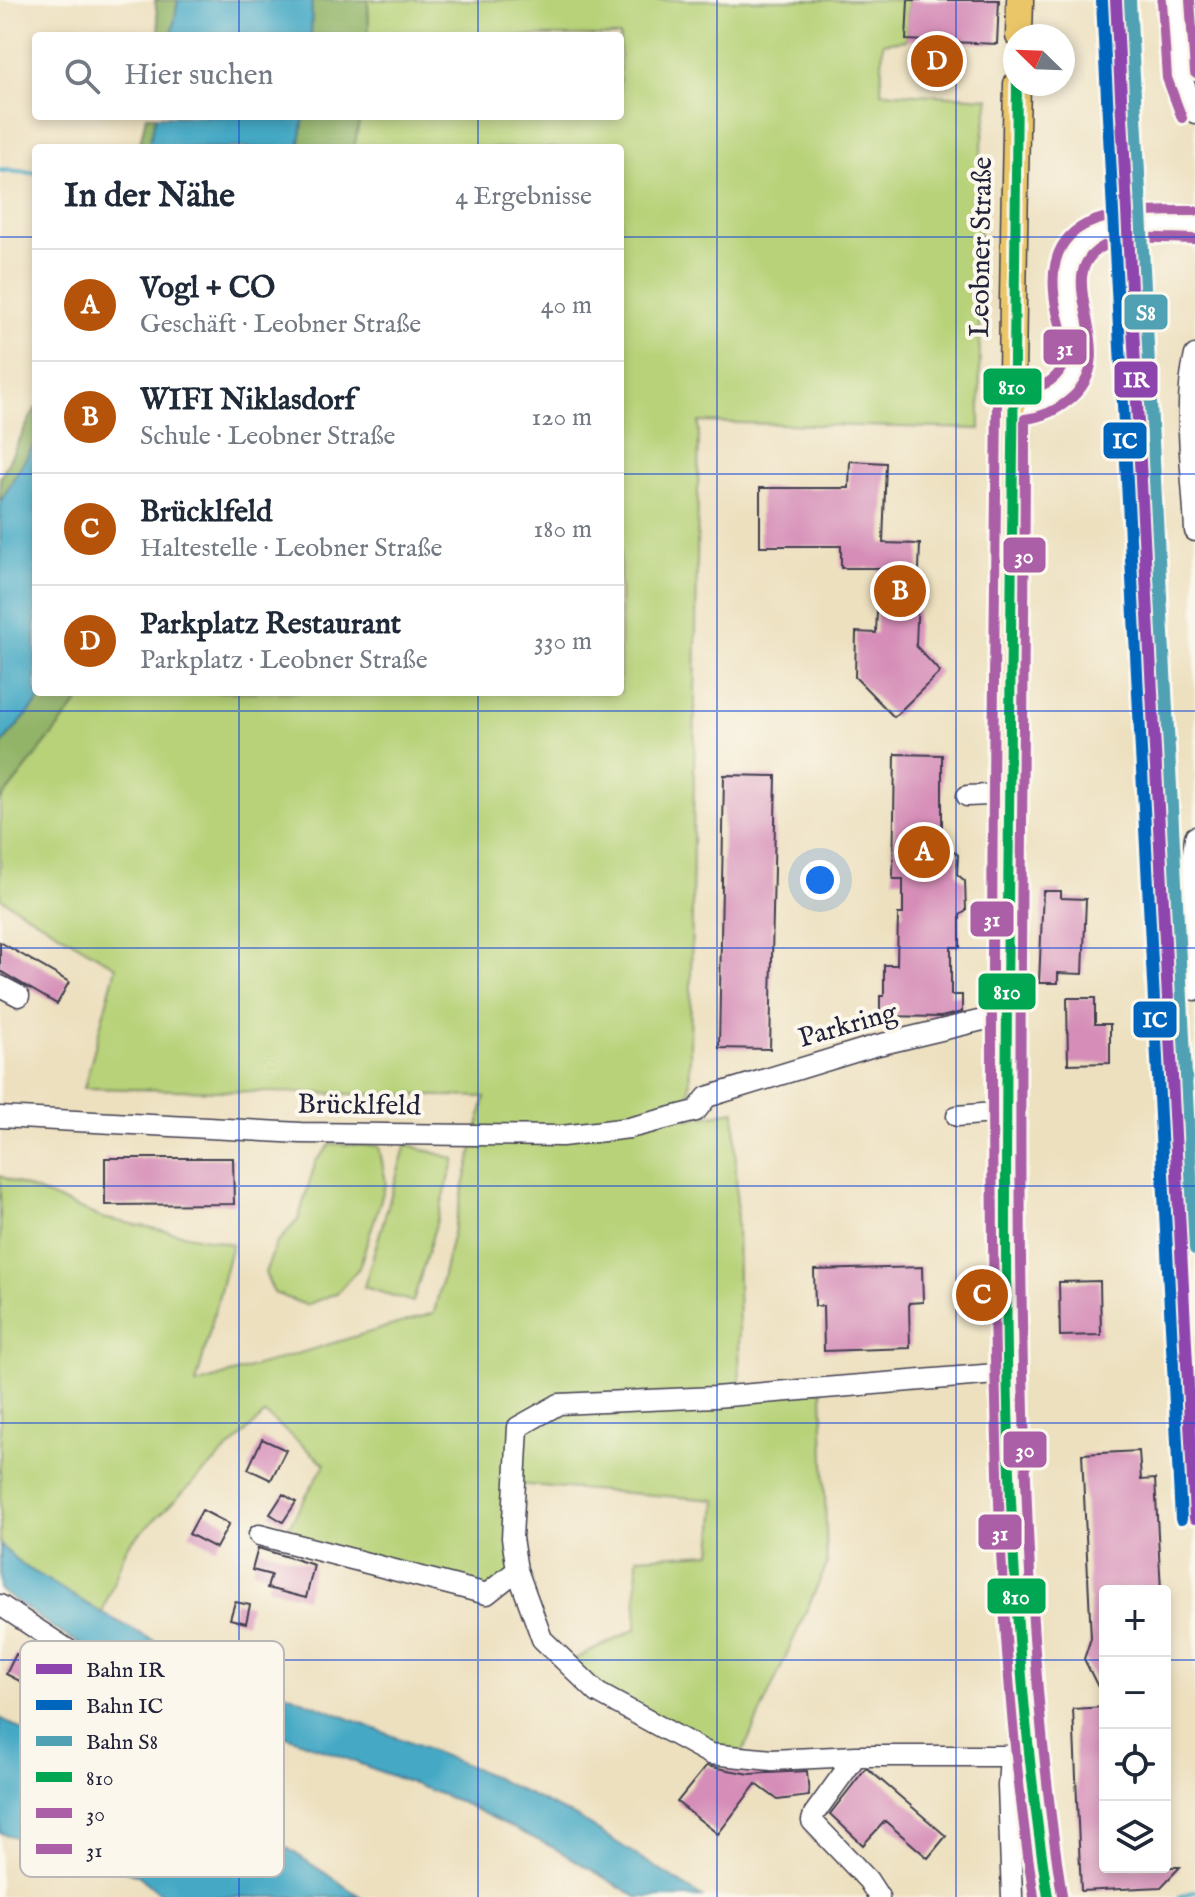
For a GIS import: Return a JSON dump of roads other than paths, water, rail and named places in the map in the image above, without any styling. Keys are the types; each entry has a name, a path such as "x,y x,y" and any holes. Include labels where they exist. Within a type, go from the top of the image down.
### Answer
{"main road":[{"path":"1019,24 1020,0"},
{"name":"Leobner Straße","path":"1017,96 1011,405 1006,1112 1008,1373 1019,1754 1048,1897"}],"street":[{"path":"1176,0 1181,76 1195,113"},
{"path":"1011,405 1034,406 1071,380 1078,363 1066,280 1072,256 1082,243 1099,232 1121,228 1195,225"},
{"path":"1195,355 1191,371 1190,418 1195,531"},
{"path":"967,796 1010,794"},
{"path":"1195,837 1190,881 1195,990"},
{"name":"Parkring","path":"707,1097 874,1046 987,1019 1007,1020"},
{"name":"Brücklfeld","path":"0,1117 301,1133 562,1136 629,1128 696,1111 707,1097"},
{"path":"957,1116 1006,1112"},
{"path":"1008,1373 715,1397 559,1404 518,1427 512,1538 517,1570 542,1639 598,1693 710,1754 772,1760 1019,1754 1008,1786 1012,1897"},
{"path":"259,1535 487,1594 517,1570"},
{"path":"0,1605 55,1641"},
{"path":"856,1756 812,1821 868,1880 879,1897"}],"water":[{"path":"178,0 312,0 311,32 173,32"},
{"path":"155,120 303,120 300,144 149,144"},
{"path":"32,448 32,696 44,696 0,746 0,502"},
{"path":"0,1545 21,1564 154,1641 75,1641 0,1590"},
{"path":"284,1693 474,1768 578,1818 702,1897 637,1897 552,1847 458,1801 284,1735"},
{"path":"0,1718 20,1729 20,1838 0,1833"},
{"path":"284,1846 361,1897 164,1897 140,1877 284,1877"}],"waterway":[{"path":"149,144 154,142"},
{"path":"0,170 32,173"},
{"path":"1180,1897 1195,1891"}],"rail line":[{"name":"IR","path":"1116,0 1195,1518"},
{"name":"S8","path":"1130,0 1195,1249"},
{"name":"IC","path":"1102,1 1181,1519"}],"place":[{"name":"Parkplatz Restaurant","path":"937,61"},
{"name":"WIFI Niklasdorf","path":"900,591"},
{"name":"Vogl + CO","path":"924,852"},
{"name":"Brücklfeld","path":"982,1295"}]}
